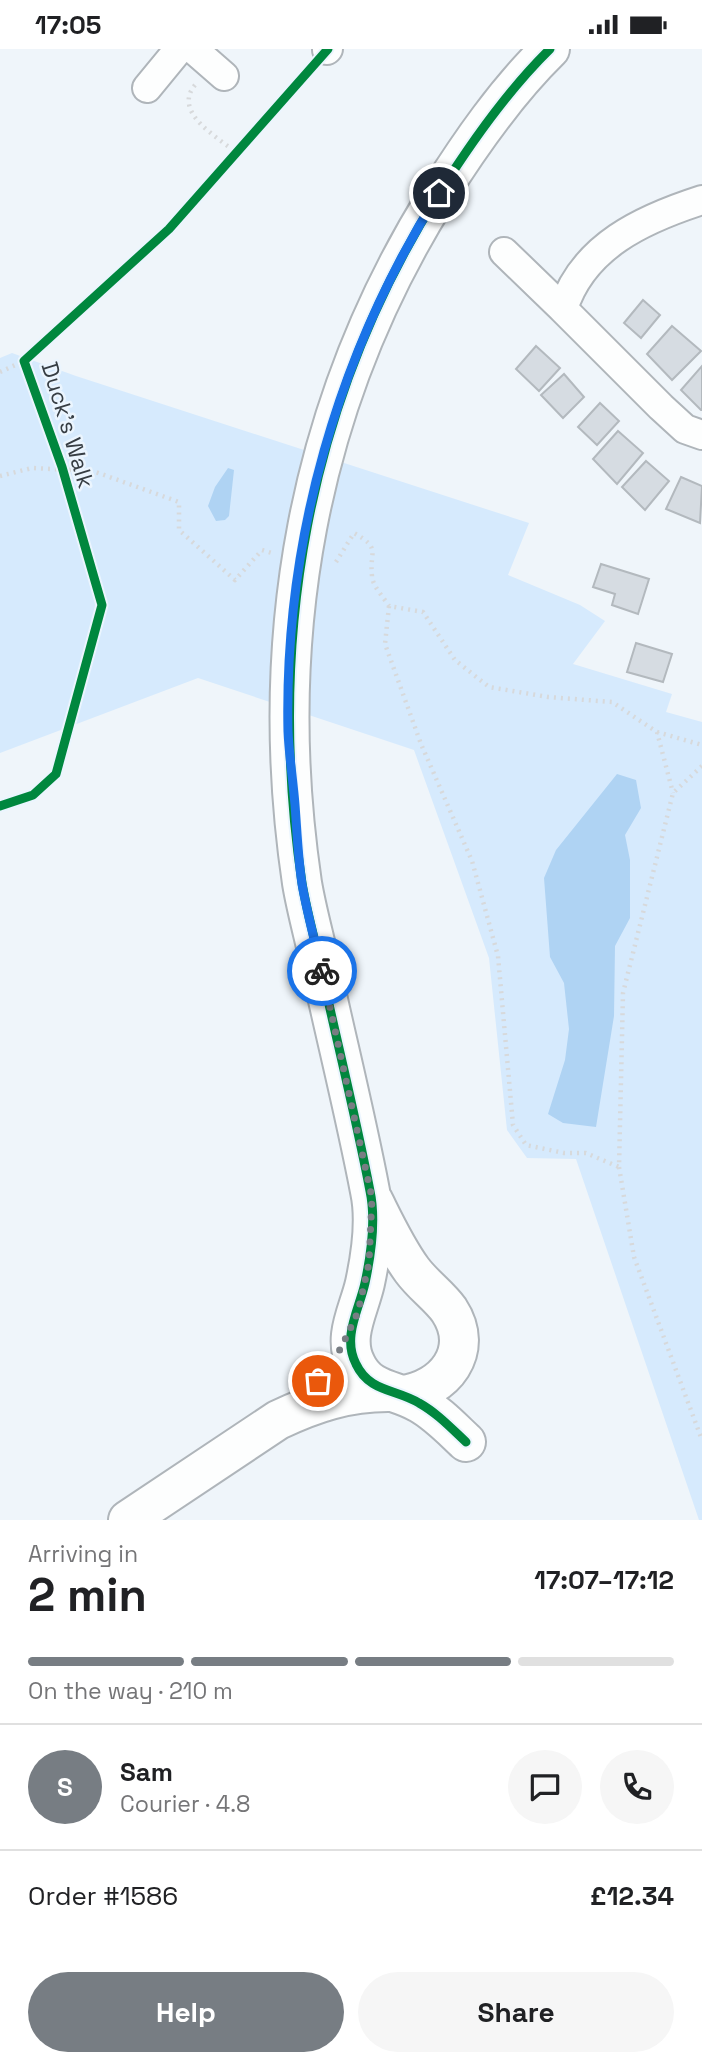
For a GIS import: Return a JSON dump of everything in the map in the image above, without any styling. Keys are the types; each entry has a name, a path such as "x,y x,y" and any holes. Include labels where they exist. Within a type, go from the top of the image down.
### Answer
{"street":[{"path":"147,87 179,49"},
{"path":"454,1361 469,1448 432,1412 373,1385 361,1374 351,1352 355,1319 369,1263 372,1198 302,883 288,733 291,629 300,561 326,444 346,381 371,317 411,238 453,171 496,110 550,49"},
{"path":"563,309 570,285 615,238 665,212 702,200"},
{"path":"504,252 685,429 702,435"},
{"path":"278,1420 332,1398 356,1394 418,1393 433,1386 446,1375 454,1361 458,1343 456,1325 448,1309 408,1264 372,1198"},
{"path":"128,1520 278,1420 328,1370 355,1319 370,1298 385,1290 419,1288 435,1296"}],"path":[{"path":"209,63 189,92 187,103 191,114 237,154"},
{"path":"0,372 24,361"},
{"path":"0,476 32,468 62,467 93,471 179,502 179,530 235,579 262,550 280,555"},
{"path":"331,569 354,533 369,542 375,552 371,578 389,606 385,644 421,744 472,861 498,956 513,1125 526,1145 564,1153 586,1153 619,1167"},
{"path":"389,606 423,612 455,660 489,687 548,697 611,702 657,732 702,745"},
{"path":"657,732 673,793 623,993 619,1167 634,1257 702,1440"},
{"path":"673,793 702,766"}],"shaded area":[{"path":"12,353 529,523 508,575 580,605 605,621 573,664 672,694 666,712 702,722 702,1520 699,1520 576,1159 527,1158 507,1130 489,958 414,750 198,678 0,753 0,358"}],"water":[{"path":"228,468 234,470 229,516 225,520 216,521 208,506 215,487"},
{"path":"617,774 636,780 641,808 625,835 630,860 630,918 615,946 614,1016 596,1127 563,1123 548,1114 565,1060 569,1029 564,983 550,957 544,878 556,850"}],"building":[{"path":"643,300 660,315 641,338 624,323"},
{"path":"672,326 701,351 672,380 647,354"},
{"path":"536,346 560,368 539,391 516,369"},
{"path":"702,366 702,410 701,410 681,390"},
{"path":"564,374 584,397 563,418 541,395"},
{"path":"600,403 619,421 597,445 578,427"},
{"path":"618,431 643,453 617,484 593,459"},
{"path":"646,461 669,481 645,510 622,487"},
{"path":"681,477 702,486 700,523 666,509"},
{"path":"601,564 649,579 638,614 612,605 615,594 593,587"},
{"path":"636,643 672,654 663,682 627,672"}],"cycle path":[{"name":"Duck's Walk","path":"0,806 33,795 56,774 102,605 62,467 24,361 169,229 328,49"},
{"path":"466,1442 426,1407 368,1380 361,1373 352,1354 351,1334 371,1249 372,1202 302,883 292,792 290,702 295,614 307,526 328,440 356,357 393,275 438,195 476,138 518,83 550,49"}],"way so far":[{"path":"318,1381 341,1348 358,1312 369,1263 372,1198 322,971"}],"route":[{"path":"322,971 302,883 288,733 292,616 300,561 326,444 346,381 371,317 411,238 439,193"}]}
